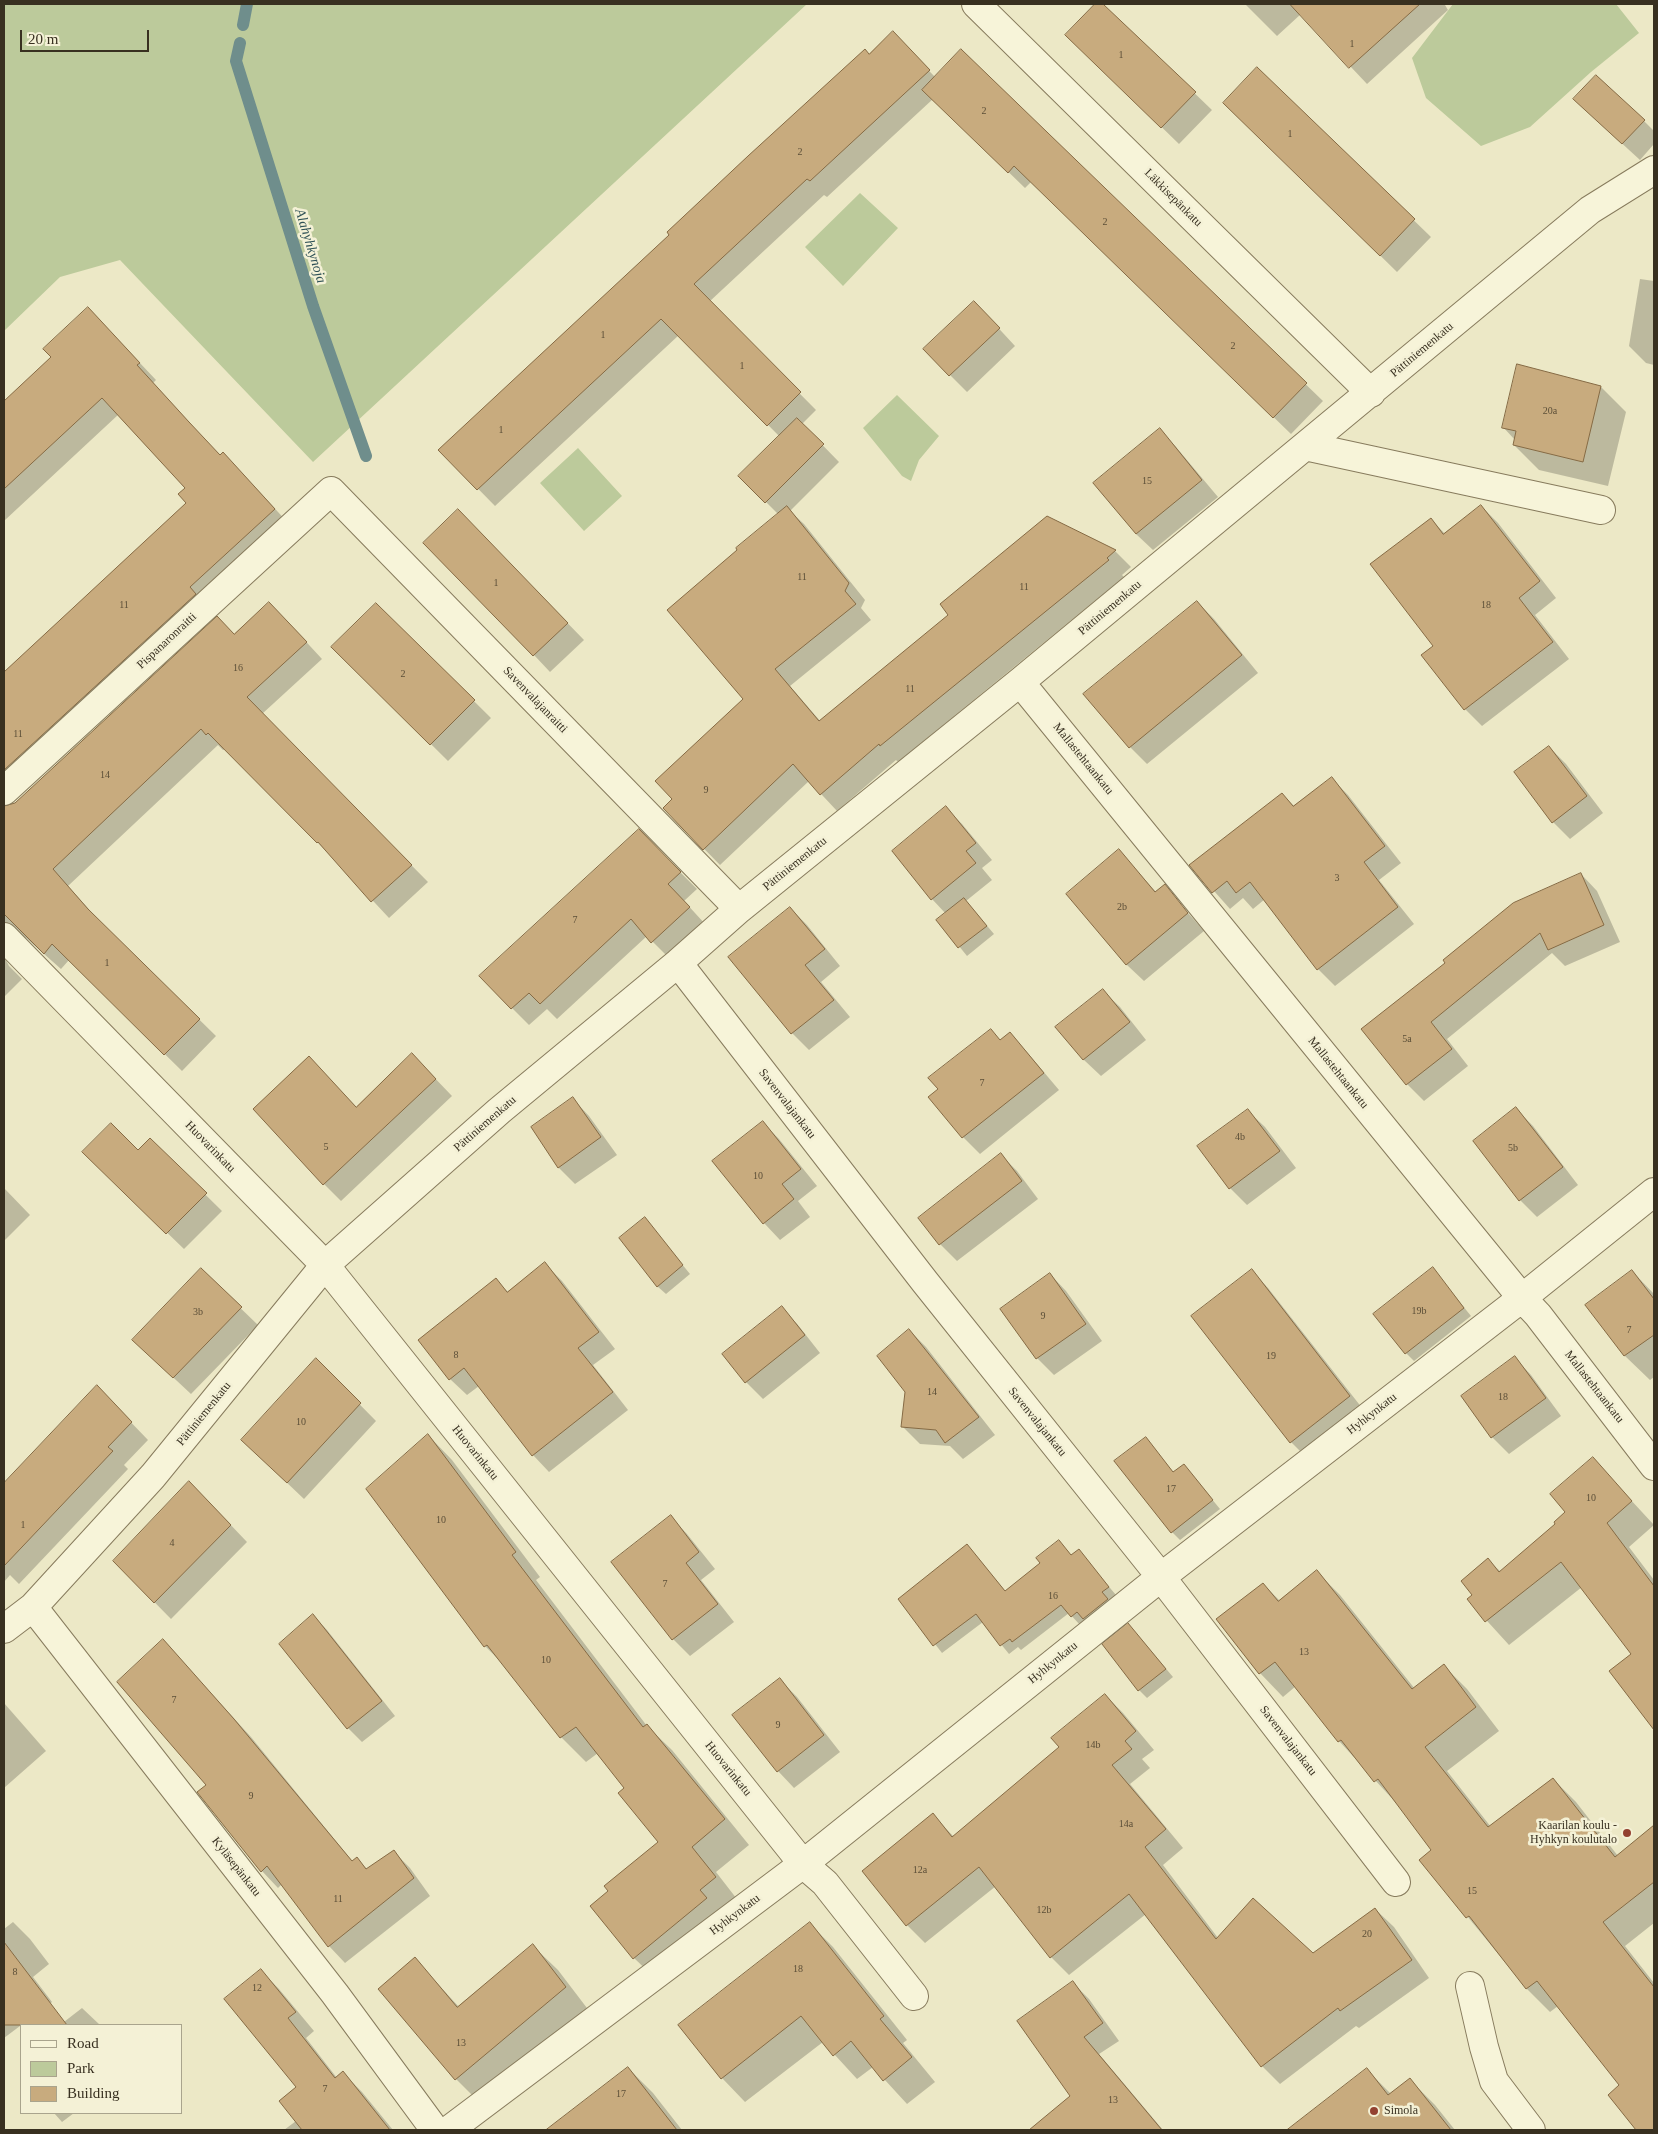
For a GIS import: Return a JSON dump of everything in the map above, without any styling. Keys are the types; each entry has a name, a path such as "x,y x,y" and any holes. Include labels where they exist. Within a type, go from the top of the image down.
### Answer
{"street":[{"name":"Läkkisepänkatu","path":"976,4 1371,393"},
{"name":"Pättiniemenkatu","path":"4,1629 32,1607 153,1476 325,1265 499,1111 678,963 739,909 1020,682 1590,210 1654,170"},
{"path":"1306,446 1601,510"},
{"name":"Pispanaronraitti","path":"4,791 330,491"},
{"name":"Savenvalajanraitti","path":"330,491 739,909"},
{"name":"Mallastehtaankatu","path":"1020,682 1522,1298 1538,1315 1654,1466"},
{"name":"Huovarinkatu","path":"4,937 325,1265 803,1864 825,1883 914,1996"},
{"name":"Savenvalajankatu","path":"678,963 926,1282 1161,1577 1396,1882"},
{"name":"Hyhkynkatu","path":"449,2130 803,1864 1161,1577 1522,1298 1654,1192"},
{"name":"Kyläsepänkatu","path":"32,1607 335,1994 435,2130"},
{"path":"1470,1986 1494,2081 1531,2130"}],"green space":[{"path":"4,4 807,4 313,462 120,260 60,277 4,331"},
{"path":"1453,4 1616,4 1639,33 1591,72 1530,127 1481,146 1426,98 1412,58"},
{"path":"860,193 898,228 843,286 805,247"},
{"path":"897,395 939,436 919,460 911,481 902,476 863,428"},
{"path":"578,448 622,496 584,531 540,483"}],"building":[{"path":"1095,4 1103,4 1196,92 1161,128 1065,35"},
{"path":"1290,4 1420,4 1349,68"},
{"path":"893,31 930,70 810,181 807,179 694,284 801,392 767,426 661,319 477,490 438,450 669,235 667,232 748,156 865,49 869,54"},
{"path":"961,49 1307,383 1273,418 1014,166 1008,173 922,90"},
{"path":"1257,67 1415,219 1380,256 1223,103"},
{"path":"1596,75 1645,120 1622,144 1573,99"},
{"path":"974,301 1000,328 949,376 923,349"},
{"path":"88,307 140,363 137,365 189,422 220,455 223,452 275,509 190,587 196,594 4,770 4,672 186,503 178,494 185,488 102,398 4,489 4,401 51,357 43,349"},
{"path":"1517,364 1601,386 1583,462 1513,445 1516,431 1502,428"},
{"path":"797,418 824,444 765,503 738,476"},
{"path":"1160,428 1202,480 1136,534 1093,483"},
{"path":"1481,505 1540,581 1519,598 1553,642 1464,710 1421,655 1433,646 1370,564 1431,518 1443,534"},
{"path":"787,506 849,583 845,591 856,604 775,669 819,721 948,615 940,604 1047,516 1116,550 1107,558 1109,560 880,746 879,744 820,795 793,764 703,850 663,808 672,799 655,781 743,699 667,610 737,550 736,548"},
{"path":"458,509 568,623 533,656 423,543"},
{"path":"1197,601 1242,655 1129,748 1083,694"},
{"path":"269,602 307,642 247,697 412,865 371,902 318,842 208,733 206,735 201,729 53,869 88,909 200,1019 164,1055 52,944 44,954 4,914 4,806 15,803 217,616 234,634"},
{"path":"376,603 475,700 430,745 331,647"},
{"path":"1549,746 1587,796 1552,823 1514,772"},
{"path":"1332,777 1385,846 1364,862 1398,907 1317,970 1250,882 1236,893 1227,881 1212,893 1189,865 1282,793 1293,806"},
{"path":"946,806 976,843 966,851 976,863 931,900 892,851"},
{"path":"639,829 681,872 668,884 690,907 651,943 631,919 540,1004 529,993 511,1009 479,976"},
{"path":"1119,849 1155,892 1165,884 1188,913 1126,965 1066,894"},
{"path":"1581,873 1604,925 1548,950 1540,933 1431,1022 1452,1049 1406,1085 1361,1029 1445,963 1443,960 1513,903"},
{"path":"964,898 987,926 958,948 936,920"},
{"path":"790,907 825,949 805,965 834,1000 791,1034 728,957"},
{"path":"1103,989 1130,1022 1083,1060 1055,1027"},
{"path":"991,1029 1000,1040 1010,1032 1044,1073 962,1138 928,1097 938,1089 928,1078"},
{"path":"412,1053 436,1079 323,1185 253,1109 309,1056 356,1107"},
{"path":"573,1097 601,1137 558,1168 531,1127"},
{"path":"1516,1107 1563,1167 1519,1201 1473,1141"},
{"path":"1248,1109 1280,1151 1229,1189 1197,1146"},
{"path":"763,1121 801,1169 782,1184 794,1199 763,1224 712,1161"},
{"path":"111,1123 138,1150 150,1138 207,1193 166,1234 82,1152"},
{"path":"1001,1153 1022,1181 939,1245 918,1218"},
{"path":"645,1217 683,1265 657,1287 619,1238"},
{"path":"545,1262 599,1332 578,1348 613,1392 532,1456 464,1368 449,1380 418,1340 496,1278 507,1292"},
{"path":"1433,1267 1464,1308 1405,1354 1373,1314"},
{"path":"201,1268 242,1307 173,1378 132,1340"},
{"path":"1252,1269 1350,1396 1290,1443 1191,1316"},
{"path":"1632,1270 1654,1299 1654,1335 1624,1356 1585,1305"},
{"path":"1050,1273 1086,1324 1036,1359 1000,1309"},
{"path":"782,1306 805,1335 745,1383 722,1354"},
{"path":"909,1329 979,1417 945,1443 936,1430 901,1427 905,1392 877,1356"},
{"path":"1515,1356 1546,1398 1491,1438 1461,1396"},
{"path":"316,1358 361,1403 287,1483 241,1440"},
{"path":"97,1385 132,1422 108,1447 113,1451 4,1566 4,1483"},
{"path":"428,1434 516,1552 512,1555 643,1727 647,1724 725,1819 692,1847 716,1877 700,1890 707,1898 633,1959 590,1906 608,1891 604,1886 658,1842 618,1793 624,1788 576,1727 560,1738 487,1645 484,1647 366,1489"},
{"path":"1146,1437 1173,1472 1184,1464 1213,1500 1171,1533 1114,1461"},
{"path":"1593,1457 1632,1501 1607,1523 1654,1586 1654,1730 1609,1671 1631,1654 1561,1562 1485,1622 1467,1599 1472,1595 1461,1581 1488,1558 1499,1572 1555,1524 1554,1522 1565,1512 1550,1494"},
{"path":"189,1481 231,1525 154,1603 113,1561"},
{"path":"671,1515 699,1552 686,1563 718,1604 672,1640 611,1562"},
{"path":"1059,1540 1071,1555 1079,1549 1109,1587 1102,1592 1108,1599 1083,1619 1077,1612 1071,1617 1061,1605 1012,1642 1010,1639 1000,1646 976,1614 933,1646 898,1599 967,1544 1005,1591 1040,1563 1036,1558"},
{"path":"1317,1570 1412,1689 1444,1664 1476,1707 1425,1747 1488,1827 1553,1778 1615,1857 1654,1825 1654,1882 1603,1922 1654,1987 1654,2130 1636,2130 1608,2095 1619,2085 1537,1981 1526,1989 1469,1916 1466,1918 1419,1860 1431,1850 1378,1779 1374,1782 1341,1740 1338,1742 1275,1662 1259,1674 1216,1619 1263,1583 1278,1601"},
{"path":"313,1614 382,1701 347,1729 279,1644"},
{"path":"1128,1623 1166,1669 1138,1691 1102,1644"},
{"path":"163,1639 234,1719 352,1861 357,1857 366,1869 394,1850 414,1878 328,1947 267,1866 261,1872 197,1792 206,1785 117,1682"},
{"path":"780,1678 824,1735 777,1772 732,1715"},
{"path":"1105,1694 1136,1731 1125,1741 1132,1749 1112,1765 1166,1829 1145,1847 1216,1939 1253,1898 1313,1953 1375,1908 1412,1960 1340,2011 1338,2008 1261,2067 1129,1894 1050,1958 979,1867 906,1926 862,1871 933,1813 952,1837 1059,1747 1051,1738"},
{"path":"810,1922 884,2016 880,2019 912,2057 883,2081 851,2041 833,2056 801,2016 721,2079 678,2025"},
{"path":"4,1942 66,2024 4,2025"},
{"path":"533,1944 566,1987 455,2080 378,1989 415,1957 457,2007"},
{"path":"261,1969 296,2012 288,2018 335,2078 343,2071 390,2130 302,2130 279,2101 296,2087 224,1999"},
{"path":"1073,1981 1103,2023 1084,2037 1162,2130 1029,2130 1070,2096 1017,2021"},
{"path":"628,2067 677,2130 546,2130"},
{"name":"Simola","path":"1367,2068 1388,2095 1410,2078 1451,2130 1287,2130"}],"waterway":[{"name":"Alahyhkynoja","path":"243,25 247,4"},
{"name":"Alahyhkynoja","path":"240,43 236,61 313,306 366,456"}],"place":[{"name":"Kaarilan koulu - Hyhkyn koulutalo","path":"1627,1833"},
{"name":"Simola","path":"1374,2111"}]}
